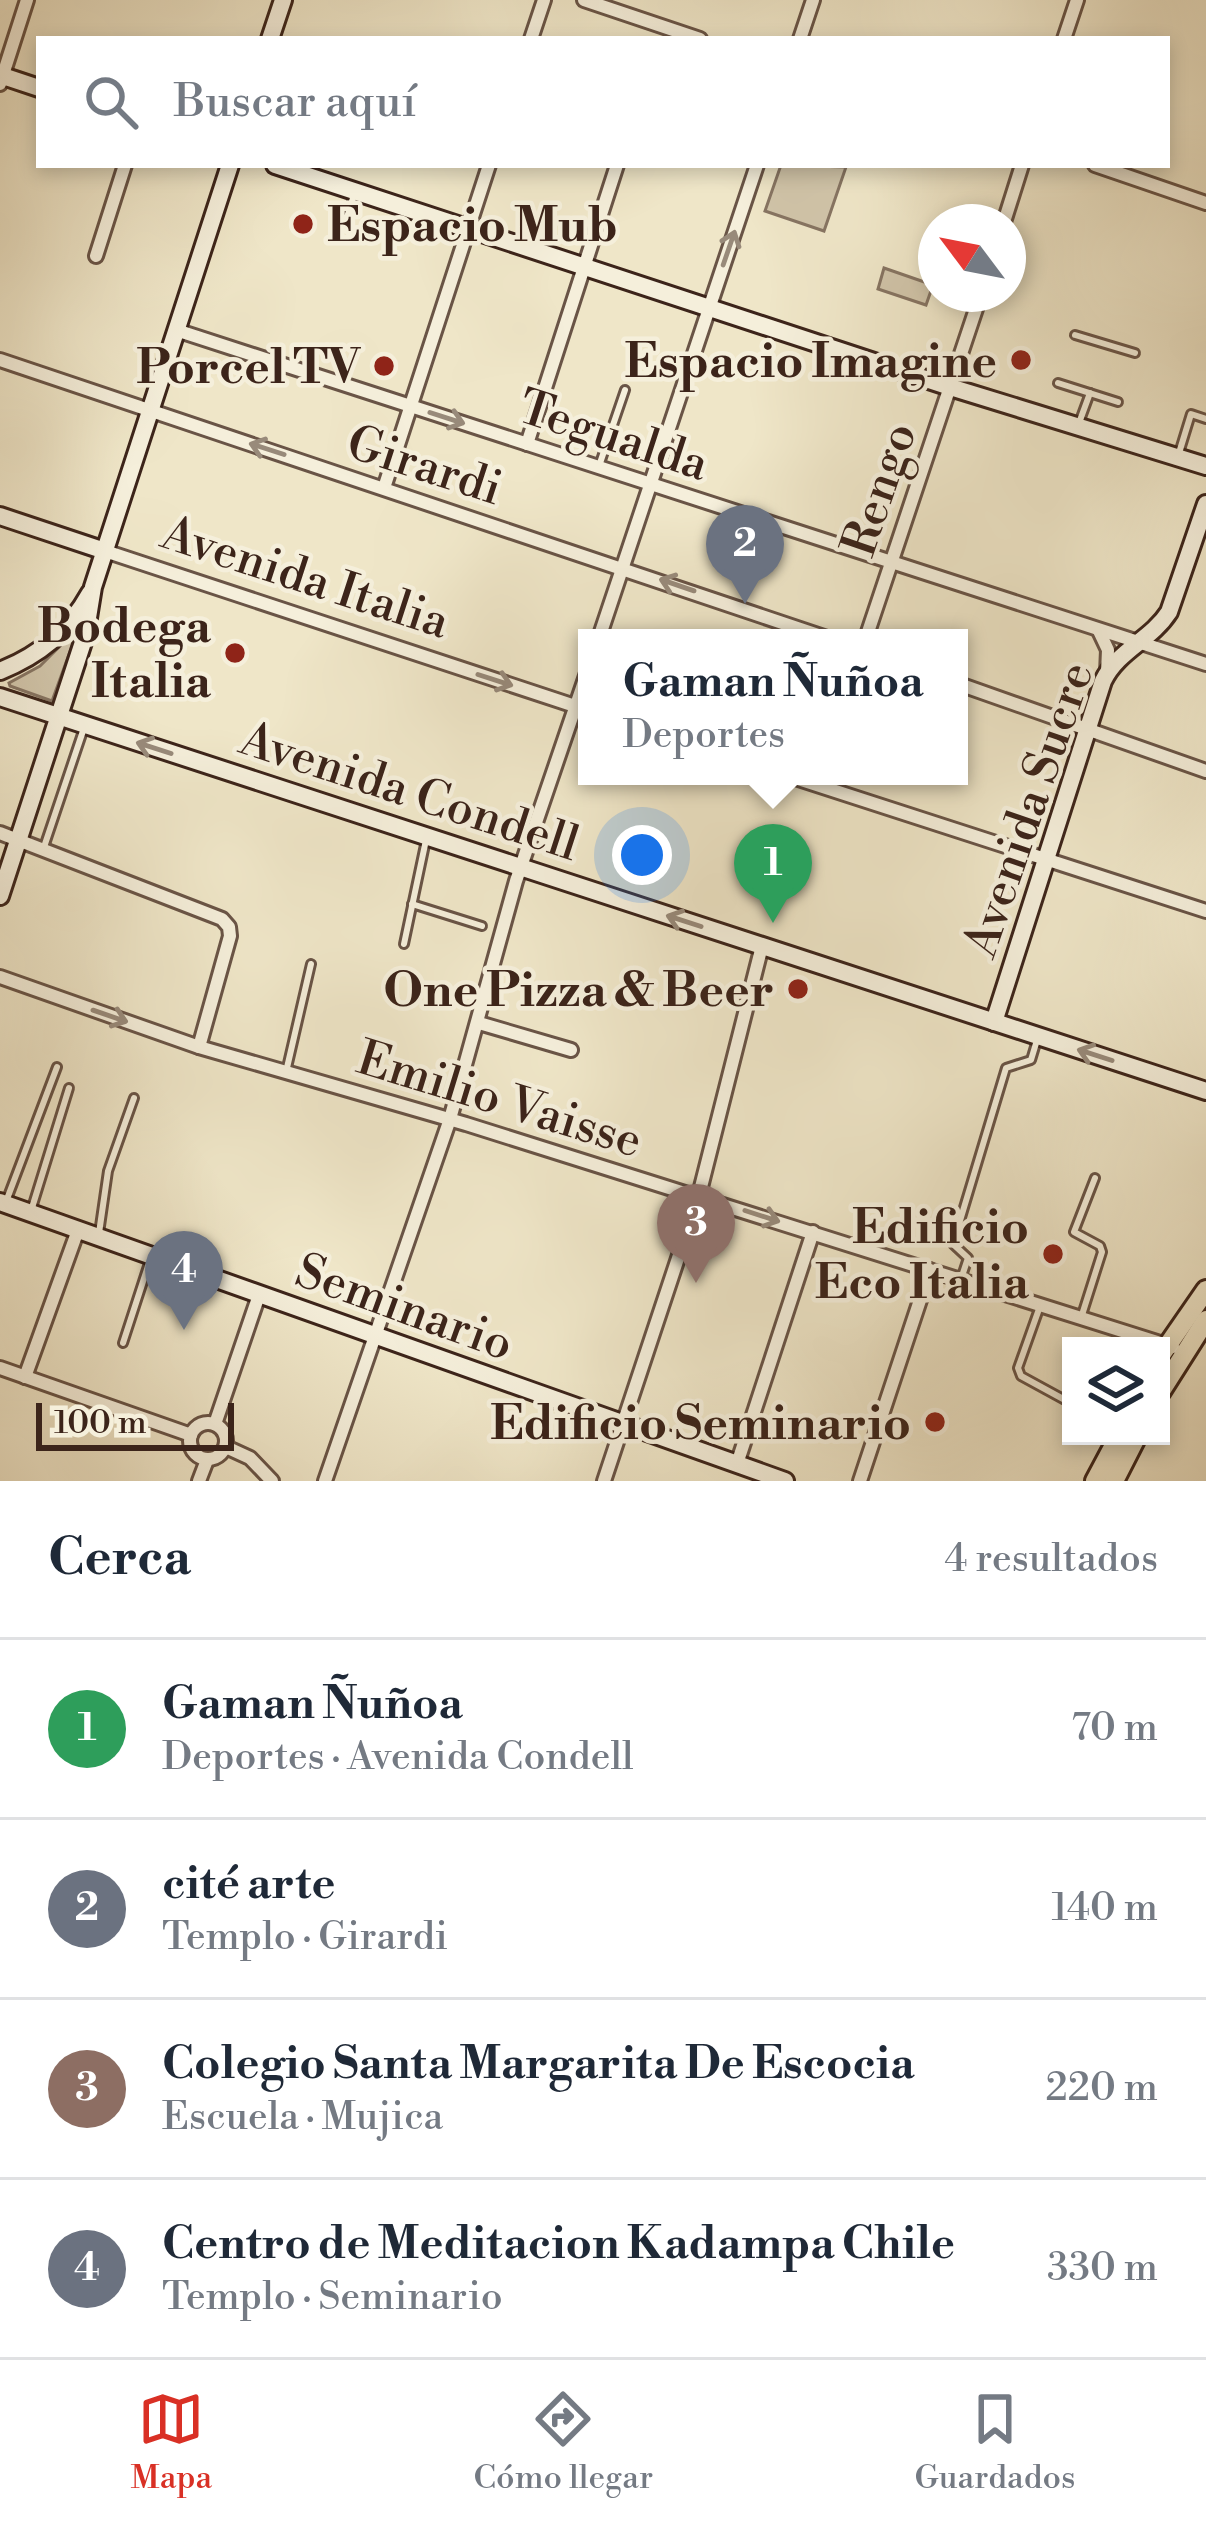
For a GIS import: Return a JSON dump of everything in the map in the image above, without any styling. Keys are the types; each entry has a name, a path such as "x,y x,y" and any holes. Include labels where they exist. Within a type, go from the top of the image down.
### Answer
{"main road":[{"path":"1171,1349 1206,1320 1205,1291"},
{"path":"1171,1349 1205,1291"},
{"path":"1095,1481 1114,1445"},
{"path":"1114,1481 1132,1445"}],"street":[{"path":"27,0 1,78 36,87"},
{"path":"271,36 283,0"},
{"path":"532,36 544,0"},
{"path":"584,0 691,36"},
{"path":"801,36 813,0"},
{"path":"1065,36 1077,0"},
{"path":"95,256 124,168"},
{"path":"0,896 60,717 88,623 93,587 229,168"},
{"path":"384,488 488,168"},
{"path":"527,444 616,168"},
{"path":"601,629 756,168"},
{"path":"1010,204 1021,168"},
{"path":"1104,168 1206,203"},
{"path":"318,172 355,191 1206,466"},
{"name":"Rengo","path":"869,629 975,312"},
{"name":"Tegualda","path":"176,329 1206,664"},
{"name":"Girardi","path":"0,360 801,629"},
{"name":"Avenida Sucre","path":"994,1022 1107,673 1169,612 1206,504"},
{"name":"Avenida Italia","path":"0,516 578,707"},
{"path":"0,671 31,658 60,634 93,587"},
{"path":"1099,630 1108,650 1107,673"},
{"path":"968,687 1206,771"},
{"name":"Avenida Condell","path":"0,697 1206,1091"},
{"path":"325,1481 450,1119 520,867 578,716"},
{"path":"816,785 1206,911"},
{"path":"0,833 212,914 229,927 199,1047"},
{"path":"604,1481 699,1196 762,946"},
{"name":"Emilio Vaisse","path":"0,977 199,1047 699,1196 1171,1349"},
{"path":"478,1023 571,1050"},
{"name":"Seminario","path":"2,1203 785,1481"},
{"path":"26,1377 78,1230"},
{"path":"736,1464 813,1232"},
{"path":"860,1481 930,1270"},
{"path":"215,1424 259,1295"},
{"path":"0,1368 191,1436"},
{"path":"199,1481 207,1460 226,1447 224,1431 215,1424 198,1426 191,1436 193,1451 207,1460"},
{"path":"226,1447 250,1457 272,1481"}],"lane":[{"path":"346,221 355,191"},
{"path":"1075,335 1135,353"},
{"path":"1058,383 1118,402"},
{"path":"598,467 625,389"},
{"path":"1078,426 1090,393"},
{"path":"1178,457 1191,414 1206,419"},
{"path":"43,850 85,725"},
{"path":"404,944 427,837"},
{"path":"412,904 482,926"},
{"path":"286,1072 311,964"},
{"path":"961,1280 968,1258 953,1244 1006,1068 1031,1060 1039,1036"},
{"path":"2,1203 57,1067"},
{"path":"30,1213 69,1088"},
{"path":"98,1237 108,1172 134,1098"},
{"path":"1082,1318 1102,1252 1100,1246 1075,1232 1095,1178"},
{"path":"123,1343 151,1256"},
{"path":"1041,1305 1018,1368 1021,1376 1062,1398"}],"shaded area":[{"path":"780,168 846,168 824,231 765,211"},
{"path":"884,268 918,280 918,302 878,289"},
{"path":"73,633 52,701 10,686 40,666"}],"place":[{"name":"Espacio Mub","path":"303,224"},
{"name":"Espacio Imagine","path":"1021,360"},
{"name":"Porcel TV","path":"384,366"},
{"name":"cité arte","path":"745,604"},
{"name":"Bodega Italia","path":"235,653"},
{"name":"Gaman Ñuñoa","path":"773,923"},
{"name":"One Pizza & Beer","path":"798,989"},
{"name":"Edificio Eco Italia","path":"1053,1254"},
{"name":"Colegio Santa Margarita De Escocia","path":"696,1283"},
{"name":"Centro de Meditacion Kadampa Chile","path":"184,1330"},
{"name":"Edificio Seminario","path":"935,1422"}]}
